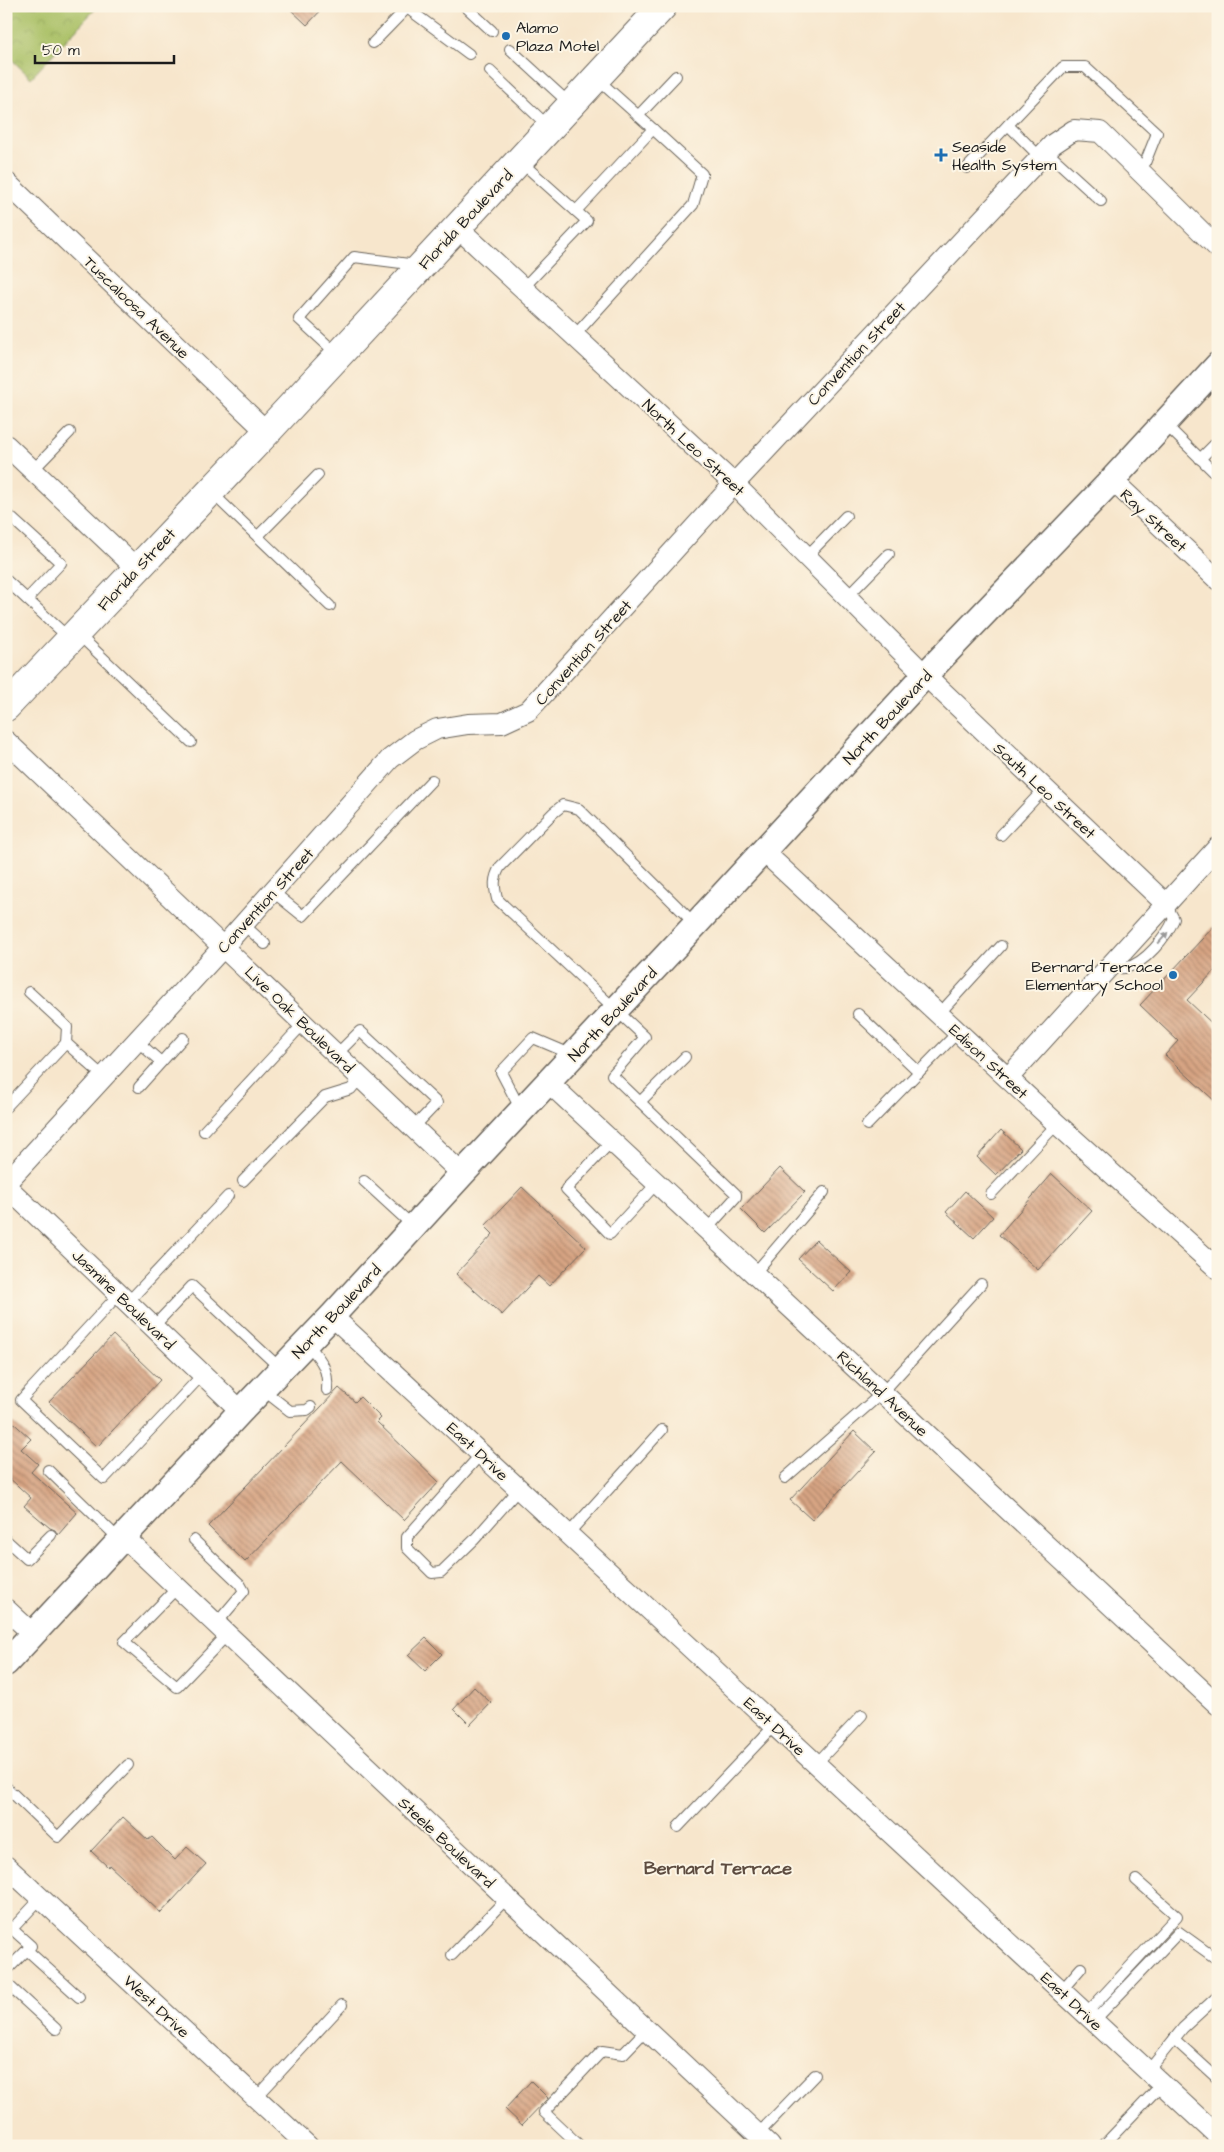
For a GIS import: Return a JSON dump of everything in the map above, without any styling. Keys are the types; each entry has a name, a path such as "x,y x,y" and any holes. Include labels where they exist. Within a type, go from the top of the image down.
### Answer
{"main road":[{"name":"Florida Boulevard","path":"267,432 663,6"},
{"name":"Florida Street","path":"6,707 267,432"}],"street":[{"name":"Convention Street","path":"6,1184 224,946 390,759 415,740 437,729 468,724 502,723 528,712 734,484 1053,144 1074,130 1100,132 1141,173"},
{"path":"1141,173 1218,248"},
{"name":"Tuscaloosa Avenue","path":"6,182 267,432"},
{"name":"North Leo Street","path":"457,227 524,286 734,484 925,675"},
{"name":"North Boulevard","path":"6,1663 307,1343 925,675 1112,480 1218,365"},
{"path":"6,445 137,569"},
{"name":"Ray Street","path":"1112,480 1218,580"},
{"name":"South Leo Street","path":"925,675 1166,904"},
{"name":"Live Oak Boulevard","path":"6,740 462,1174"},
{"path":"1008,1078 1218,847"},
{"name":"Edison Street","path":"763,850 1057,1124 1218,1269"},
{"name":"Richland Avenue","path":"548,1082 1218,1705"},
{"name":"Jasmine Boulevard","path":"6,1184 241,1411"},
{"name":"East Drive","path":"332,1316 1218,2136"},
{"name":"Steele Boulevard","path":"123,1540 222,1630 764,2140"},
{"path":"6,1609 32,1634"},
{"name":"West Drive","path":"6,1866 308,2146"}],"lane":[{"path":"465,6 492,31"},
{"path":"373,43 408,7 469,54"},
{"path":"510,48 571,105"},
{"path":"967,168 1063,67 1085,67 1157,133 1141,173"},
{"path":"490,71 550,128"},
{"path":"638,116 676,76"},
{"path":"575,335 693,205 702,174 596,78"},
{"path":"1008,125 1101,201"},
{"path":"576,211 653,129"},
{"path":"519,160 586,221 524,286"},
{"path":"338,355 299,319 354,257 421,266"},
{"path":"1164,423 1218,476"},
{"path":"33,470 70,432"},
{"path":"1200,459 1218,441"},
{"path":"258,536 318,475"},
{"path":"210,491 330,606"},
{"path":"6,513 61,563 27,599"},
{"path":"806,556 846,516"},
{"path":"847,598 889,554"},
{"path":"6,580 73,636 191,742"},
{"path":"272,891 303,916 432,780"},
{"path":"1001,835 1044,789"},
{"path":"696,924 574,806 563,805 553,813 500,868 494,877 497,899 645,1037 612,1075 736,1194 736,1197 707,1230"},
{"path":"243,924 265,944"},
{"path":"939,1014 1001,946"},
{"path":"6,1108 66,1042 67,1027 29,992"},
{"path":"858,1014 919,1072"},
{"path":"204,1131 304,1023"},
{"path":"337,1054 360,1031 436,1103 413,1128"},
{"path":"867,1125 958,1032"},
{"path":"139,1087 183,1038"},
{"path":"522,1110 501,1072 534,1038 574,1055"},
{"path":"137,1040 161,1062"},
{"path":"66,1042 104,1077"},
{"path":"640,1102 685,1056"},
{"path":"243,1181 324,1097 351,1089 361,1077"},
{"path":"991,1194 1057,1124"},
{"path":"612,1141 566,1189 610,1234 657,1183"},
{"path":"364,1181 414,1227"},
{"path":"754,1274 824,1192"},
{"path":"203,1374 104,1479 21,1400 228,1196"},
{"path":"785,1478 882,1393 981,1284"},
{"path":"153,1327 192,1286 281,1370"},
{"path":"307,1343 324,1366 329,1377 328,1390"},
{"path":"262,1389 290,1411 308,1410 311,1407"},
{"path":"568,1534 662,1430"},
{"path":"481,1454 407,1537 407,1548 432,1573 441,1572 474,1540 519,1489"},
{"path":"48,1470 123,1540"},
{"path":"6,1540 27,1560 51,1534"},
{"path":"177,1588 124,1642 177,1687 222,1630 244,1591 240,1584 194,1540"},
{"path":"816,1764 862,1715"},
{"path":"678,1827 774,1726"},
{"path":"6,1787 58,1837 128,1765"},
{"path":"1090,2018 1177,1916 1136,1880"},
{"path":"6,1971 31,1946 9,1926 41,1898"},
{"path":"452,1955 507,1898"},
{"path":"1090,2018 1180,1932 1218,1960"},
{"path":"27,1950 79,1997"},
{"path":"1061,1991 1081,1968"},
{"path":"6,1983 56,2028"},
{"path":"1103,2146 1155,2078 1174,2039 1218,1996"},
{"path":"256,2098 342,2006"},
{"path":"578,2144 544,2112 602,2051 623,2054 647,2030"},
{"path":"1174,2039 1218,2079"},
{"path":"764,2140 816,2075"}],"green space":[{"path":"6,6 98,6 31,78 6,54"}],"building":[{"path":"287,6 325,6 307,25"},
{"path":"1218,922 1218,967 1187,1000 1218,1029 1218,1104 1165,1055 1178,1041 1140,1005"},
{"path":"1001,1130 1021,1149 996,1175 977,1157"},
{"path":"780,1168 805,1192 765,1233 741,1209"},
{"path":"1052,1174 1092,1211 1038,1270 999,1235"},
{"path":"522,1187 586,1247 549,1286 538,1276 502,1315 456,1274 493,1234 485,1226"},
{"path":"965,1191 993,1217 974,1238 946,1212"},
{"path":"816,1240 851,1272 833,1291 798,1259"},
{"path":"113,1335 160,1380 97,1447 49,1402"},
{"path":"339,1388 355,1402 360,1397 381,1418 377,1422 439,1482 404,1520 342,1461 245,1562 208,1526"},
{"path":"6,1416 31,1439 21,1449 38,1464 31,1472 77,1513 58,1535 55,1530 24,1506 31,1498 6,1475"},
{"path":"854,1431 876,1452 812,1520 790,1500"},
{"path":"426,1638 442,1654 425,1671 408,1655"},
{"path":"474,1687 491,1703 470,1725 454,1709"},
{"path":"123,1817 148,1840 152,1837 175,1860 187,1847 206,1864 161,1913 91,1851"},
{"path":"531,2081 548,2098 522,2125 505,2109"}],"place":[{"name":"Alamo Plaza Motel","path":"506,36"},
{"name":"Seaside Health System","path":"941,155"},
{"name":"Bernard Terrace Elementary School","path":"1173,975"}],"district":[{"name":"Bernard Terrace","path":"718,1868"}]}
